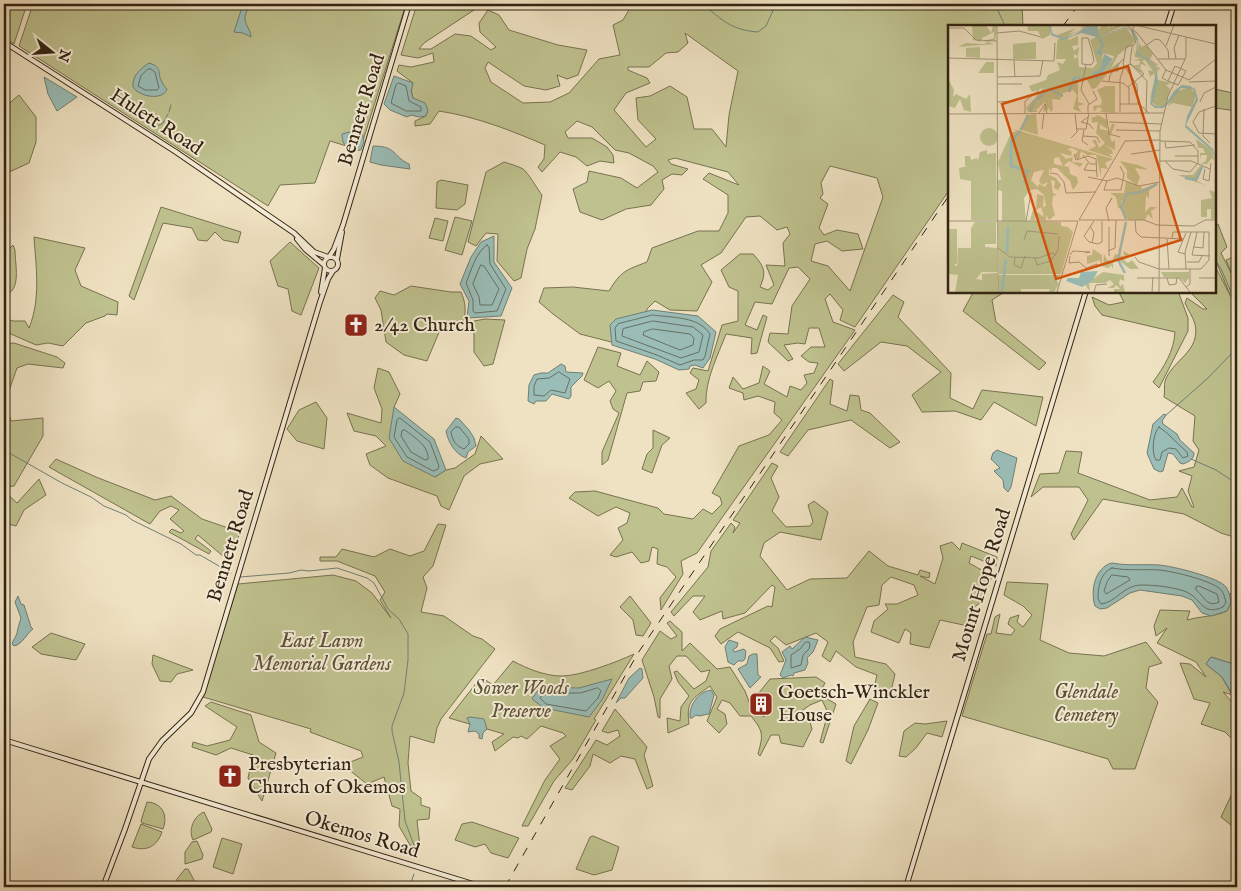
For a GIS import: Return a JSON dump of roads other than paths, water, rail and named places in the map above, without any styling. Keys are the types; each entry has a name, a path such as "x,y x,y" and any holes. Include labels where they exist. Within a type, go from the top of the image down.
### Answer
{"street":[{"name":"Bennett Road","path":"329,257 335,248 343,225 410,4"},
{"path":"1167,25 1174,4"},
{"name":"Hulett Road","path":"4,42 134,124 294,234 314,252 329,257"},
{"name":"Bennett Road","path":"338,260 343,225"},
{"name":"Hulett Road","path":"288,230 324,267"},
{"path":"333,256 338,260 338,266 333,271 324,267 325,260 329,257 333,256"},
{"name":"Bennett Road","path":"320,302 324,267"},
{"name":"Bennett Road","path":"103,887 147,763 154,750 187,717 203,692 320,302 328,279 333,271"},
{"name":"Mount Hope Road","path":"906,887 1086,292"},
{"name":"Okemos Road","path":"4,740 483,887"}],"water":[{"path":"243,4 250,4 245,19 251,37 243,33 234,32"},
{"path":"149,63 157,67 160,79 167,89 161,95 145,95 133,87 137,73"},
{"path":"394,76 413,83 411,91 413,98 425,103 428,110 426,116 411,115 407,117 390,110 384,104"},
{"path":"44,77 77,97 57,111 48,94"},
{"path":"362,132 364,141 361,150 352,151 344,144 342,134"},
{"path":"373,146 381,146 390,150 409,164 410,169 370,162"},
{"path":"494,236 494,262 512,288 501,316 467,318 469,301 460,284 471,257 481,242"},
{"path":"652,310 698,316 716,332 710,358 703,368 695,365 690,366 689,369 679,370 655,359 612,345 610,325 616,319"},
{"path":"561,364 565,366 566,372 583,373 571,387 569,399 552,394 546,401 536,401 534,404 528,401 529,385 534,375 548,373"},
{"path":"394,407 434,439 446,470 435,477 403,461 389,438"},
{"path":"1164,414 1166,415 1162,421 1163,424 1177,434 1180,440 1194,453 1191,460 1183,464 1173,454 1168,453 1163,471 1160,472 1154,469 1147,453 1153,424"},
{"path":"456,418 469,430 476,446 468,452 466,458 455,451 446,431"},
{"path":"997,450 1017,458 1011,487 1008,492 1004,488 1003,480 994,471 1000,468 991,459 993,453"},
{"path":"1112,563 1165,566 1205,576 1214,579 1226,587 1231,602 1227,611 1211,616 1202,613 1192,600 1182,596 1140,590 1130,593 1107,608 1100,609 1095,606 1093,594 1095,580 1101,569"},
{"path":"18,596 21,604 24,605 33,629 20,643 14,646 12,644 21,618 15,602"},
{"path":"805,637 818,640 813,652 807,658 808,663 805,670 794,673 793,676 783,678 780,675 786,660 782,652 790,646 792,649"},
{"path":"729,640 738,643 737,647 733,650 734,652 744,649 746,651 745,659 738,661 734,665 728,662 725,647"},
{"path":"757,654 758,675 761,677 750,688 738,669 747,664 749,656"},
{"path":"1211,657 1237,665 1237,702 1222,677 1206,664"},
{"path":"640,668 642,669 643,678 625,698 621,698 616,703 629,678"},
{"path":"612,679 602,700 589,717 544,708 532,699 540,687 579,688"},
{"path":"711,690 714,695 709,714 696,715 690,718 691,708 698,696"},
{"path":"467,718 484,719 487,729 483,733 482,739 479,738 479,734 475,731 468,732 470,724"}],"waterway":[{"path":"703,4 728,23 741,29 758,32 766,26 776,4"},
{"path":"995,4 1005,25"},
{"path":"169,112 171,105"},
{"path":"158,126 163,123 168,114"},
{"path":"1216,261 1237,306"},
{"path":"1165,416 1208,378 1237,348"},
{"path":"4,450 91,497 104,506 126,515 132,520 181,544 196,555 200,555 231,573"},
{"path":"1191,459 1216,470 1237,484"},
{"path":"240,577 337,568 367,578 374,583 388,609 399,619 408,634 408,660 404,693 392,726 392,731 399,762 405,821 417,853"},
{"path":"407,887 410,885 414,874"}],"railway":[{"path":"1064,25 1079,4"},
{"path":"505,887 638,653 948,197"}],"place":[{"name":"2/42 Church","path":"356,325"},
{"name":"Goetsch–Winckler House","path":"761,704"},
{"name":"Presbyterian Church of Okemos","path":"230,776"}],"park label":[{"name":"East Lawn Memorial Gardens","path":"322,652"},
{"name":"Sower Woods Preserve","path":"521,700"},
{"name":"Glendale Cemetery","path":"1086,704"}]}
